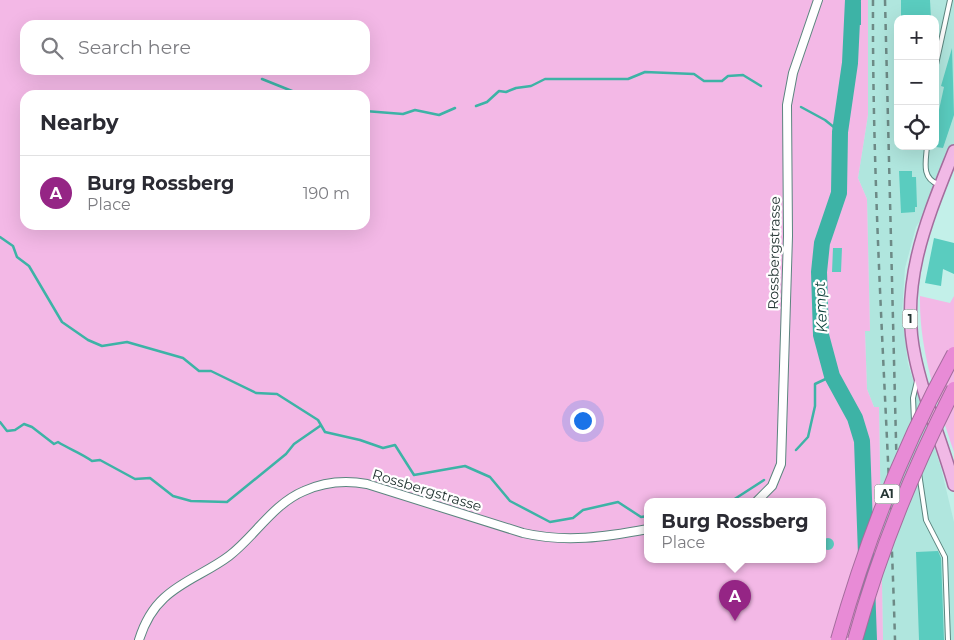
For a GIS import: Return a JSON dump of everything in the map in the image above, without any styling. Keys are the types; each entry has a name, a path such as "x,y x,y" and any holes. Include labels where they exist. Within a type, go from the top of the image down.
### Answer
{"highway":[{"name":"A1","path":"838,640 865,552 890,486 919,421 954,354"},
{"name":"A1","path":"855,640 894,521 924,450 954,389"}],"main road":[{"name":"1","path":"954,151 922,234 911,288 911,334 919,374 954,485"}],"street":[{"name":"Rossbergstrasse","path":"760,498 772,486 781,464 788,236 787,105 793,73 818,0"},
{"name":"Rossbergstrasse","path":"139,640 155,608 170,593 231,554 285,502 319,485 344,481 367,484 524,533 549,538 585,539 644,530"}],"lane":[{"path":"937,60 950,0"},
{"path":"927,150 928,176 932,181 941,185"},
{"path":"916,445 913,403 919,374"},
{"path":"917,454 924,516 945,557 948,640"}],"shaded area":[{"path":"0,0 868,0 868,115 858,178 867,199 870,331 865,331 867,389 874,407 879,407 883,640 0,640"},
{"path":"868,0 954,0 954,151 941,185 916,227 905,268 902,313 908,364 941,468 954,522 954,640 883,640 879,408 874,407 867,389 865,331 870,330 867,199 858,178 868,115"},
{"path":"846,1 861,2 861,25 845,24"},
{"path":"920,296 950,303 954,296 954,452 930,375 922,336"}],"building":[{"path":"901,0 930,0 931,15 901,15"},
{"path":"952,48 954,115 943,148 939,147 939,110 944,87 941,86"},
{"path":"899,171 912,171 912,177 916,177 917,207 915,207 915,212 901,213"},
{"path":"934,238 954,243 954,274 943,269 941,286 925,283"},
{"path":"833,248 842,248 841,272 832,272"},
{"path":"828,538 833,542 832,548 826,549 826,539"},
{"path":"938,551 941,558 944,640 919,640 916,552"}],"waterway":[{"name":"Kempt","path":"853,0 850,63 840,132 839,193 822,243 819,272 821,335 832,376 855,418 862,441 869,640"},
{"path":"476,106 487,102 499,91 506,92 516,88 531,86 545,79 628,79 645,72 694,74 704,81 722,81 728,76 743,75 761,86"},
{"path":"262,79 290,90"},
{"path":"801,107 825,120 840,132"},
{"path":"370,111 403,114 415,110 439,115 455,108"},
{"path":"0,237 13,246 17,257 29,266 62,322 88,340 102,346 127,342 183,358 199,371 211,371 256,393 277,394 318,420 325,432 360,440 383,448 395,445 414,475 465,466 490,477 510,501 550,522 573,518 583,510 618,502 641,517 644,517"},
{"path":"796,450 808,437 815,406 815,384 832,376"},
{"path":"0,422 7,431 15,430 24,424 32,427 54,444 58,442 92,461 100,460 135,479 150,478 173,496 191,501 227,502 286,454 294,444 320,426"},
{"path":"736,498 764,480"}],"railway":[{"path":"873,0 875,160 895,640"},
{"path":"885,0 897,480"}],"place":[{"name":"Burg Rossberg","path":"735,621"}]}
